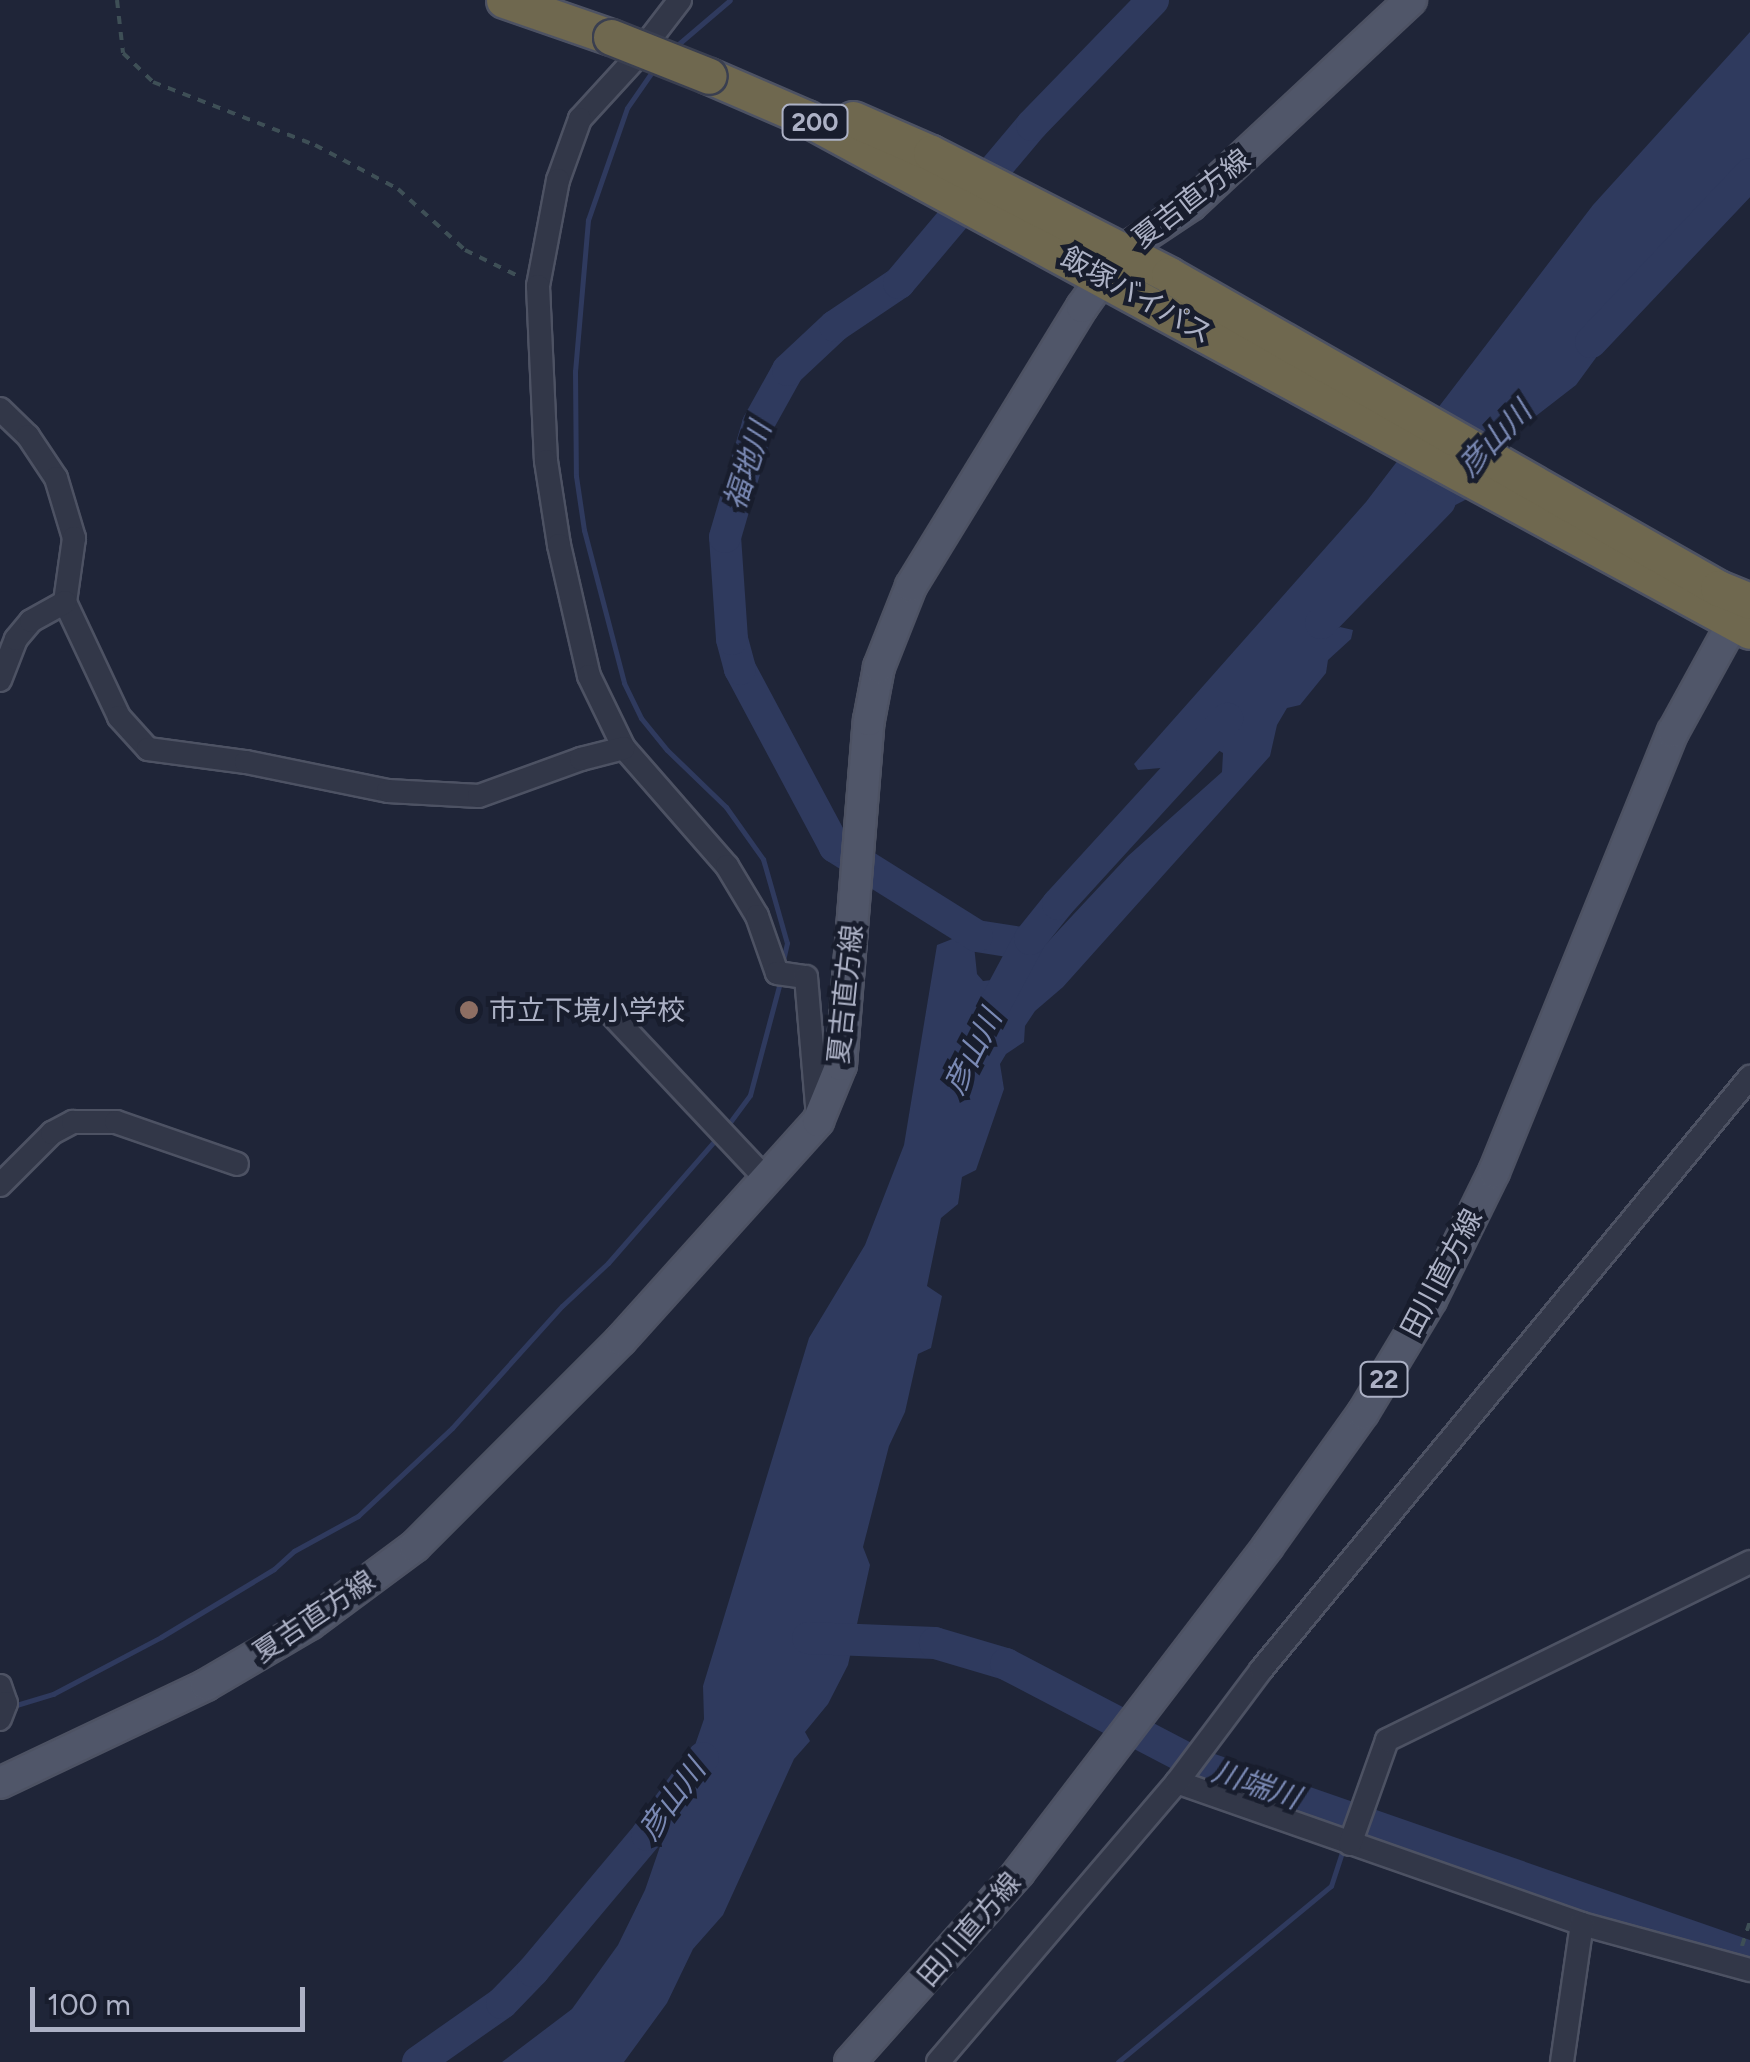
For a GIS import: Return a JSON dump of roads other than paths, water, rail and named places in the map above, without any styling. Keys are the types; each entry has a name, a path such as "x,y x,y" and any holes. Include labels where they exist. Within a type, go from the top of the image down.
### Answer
{"highway":[{"name":"200","path":"504,0 619,30 924,165 1163,291 1736,606"},
{"name":"200","path":"573,0 619,30"}],"main road":[{"name":"夏吉直方線","path":"0,1784 206,1685 310,1624 415,1546 621,1340 818,1121 841,1065 852,962 862,768 879,667 911,586 1112,264 1191,205 1411,0"},
{"name":"田川直方線","path":"850,2062 1020,1872 1268,1546 1363,1412 1432,1300 1494,1172 1673,732 1736,606"}],"street":[{"path":"680,0 634,60 580,119 558,180 538,286 546,461 559,545 589,676 624,748 727,866 757,916 777,973 806,977 818,1121"},
{"path":"0,409 28,436 56,478 69,510 74,538 65,602 119,718 148,748 246,762 388,791 479,796 581,758 624,748"},
{"path":"0,680 24,630 65,602"},
{"path":"612,1016 767,1180"},
{"path":"938,2062 1177,1782 1262,1670 1750,1078"},
{"path":"0,1184 52,1133 73,1122 116,1122 237,1164"},
{"path":"1350,1844 1388,1740 1750,1562"},
{"path":"0,1686 6,1703 0,1719"},
{"path":"1177,1782 1582,1924 1744,1969"},
{"path":"1562,2062 1582,1924"}],"water":[{"path":"1750,32 1750,163 1676,258 1628,294 1606,344 1576,385 1514,433 1467,499 1436,515 1420,530 1399,535 1317,633 1321,638 1340,627 1353,630 1351,639 1328,660 1326,673 1300,705 1287,708 1277,725 1270,756 1063,987 1035,1011 1025,1026 1024,1042 1006,1054 1000,1064 1004,1089 976,1170 962,1177 958,1204 941,1218 927,1286 942,1296 931,1348 918,1354 905,1412 889,1446 863,1547 870,1565 848,1665 828,1704 805,1732 810,1741 794,1759 723,1915 693,1949 667,2003 624,2062 502,2062 572,2009 618,1945 645,1890 704,1719 703,1686 809,1338 865,1245 904,1145 937,945 965,934 973,936 977,974 983,981 1001,979 1044,946 1128,856 1222,772 1223,753 1208,744 1172,767 1138,770 1134,764 1366,502 1593,205"}],"waterway":[{"path":"675,47 730,0"},
{"name":"福地川","path":"1027,944 977,936 835,847 740,669 732,639 725,537 758,424 788,370 835,326 899,283 1032,125 1153,0"},
{"path":"654,69 627,108 588,220 575,371 576,476 584,530 624,683 641,718 667,750 726,807 763,859 787,943 783,961"},
{"name":"彦山川","path":"1591,342 1750,174"},
{"name":"彦山川","path":"1321,623 1440,501"},
{"name":"彦山川","path":"992,1010 1030,939 1058,904 1227,719"},
{"path":"725,1129 750,1095 780,982"},
{"path":"13,1706 53,1694 161,1637 274,1569 294,1551 358,1516 452,1428 562,1306 608,1263 718,1137"},
{"name":"川端川","path":"808,1638 935,1643 1006,1664 1201,1766 1750,1957"},
{"name":"彦山川","path":"418,2062 502,2003 533,1971 647,1835 703,1758"},
{"path":"1118,2062 1331,1886 1343,1849"}],"place":[{"name":"市立下境小学校","path":"469,1010"}]}
